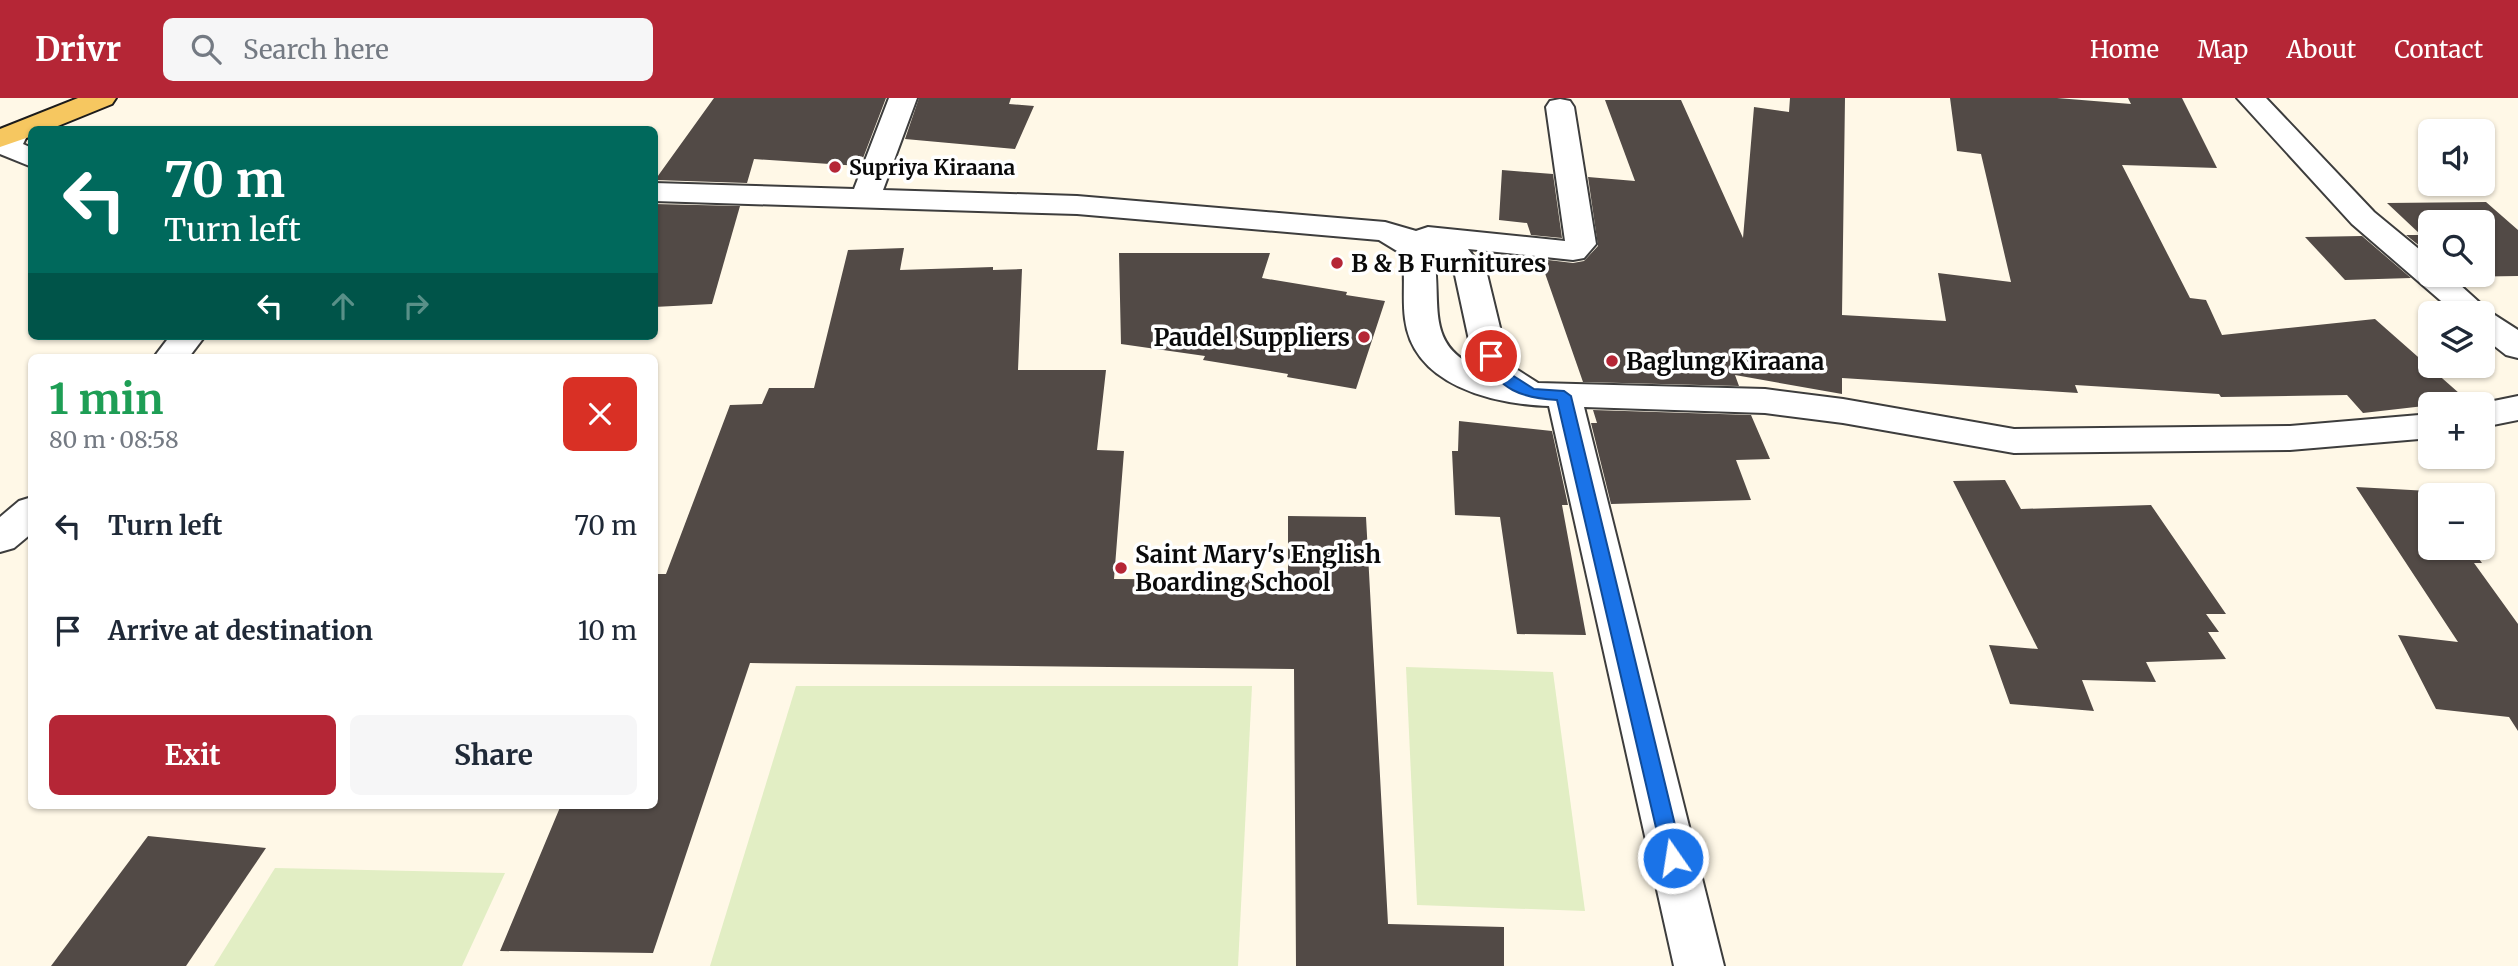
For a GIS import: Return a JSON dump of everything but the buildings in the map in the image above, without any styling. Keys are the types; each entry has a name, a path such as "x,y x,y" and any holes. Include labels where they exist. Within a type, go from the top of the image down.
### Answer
{"main road":[{"path":"32,126 102,98"},
{"path":"7,136 28,128"}],"street":[{"path":"865,200 903,98"},
{"path":"2251,98 2363,218 2461,301"},
{"path":"658,192 1104,206 1573,251 1581,244 1560,107"},
{"path":"7,136 7,148 28,157"},
{"path":"1385,231 1417,249 1421,265 1421,322 1430,346 1445,368 1474,382 1547,395 1765,401 1843,411 2014,441 2290,438 2418,427"},
{"path":"1385,231 1455,253 1471,274 1486,340 1498,373 1547,395"},
{"path":"2495,329 2518,347"},
{"path":"173,354 185,340"},
{"path":"1547,395 1699,966"},
{"path":"2495,413 2518,408"},
{"path":"0,538 28,514"}],"green space":[{"path":"1406,667 1553,672 1585,911 1417,905"},
{"path":"796,686 1252,686 1238,966 710,966"},
{"path":"275,868 505,873 462,966 214,966"}],"place":[{"name":"Supriya Kiraana","path":"835,167"},
{"name":"B & B Furnitures","path":"1337,263"},
{"name":"Paudel Suppliers","path":"1364,337"},
{"name":"Baglung Kiraana","path":"1612,361"},
{"name":"Saint Mary's English Boarding School","path":"1121,568"}],"route":[{"path":"1491,356 1498,373 1531,394 1564,396 1673,858"}]}
